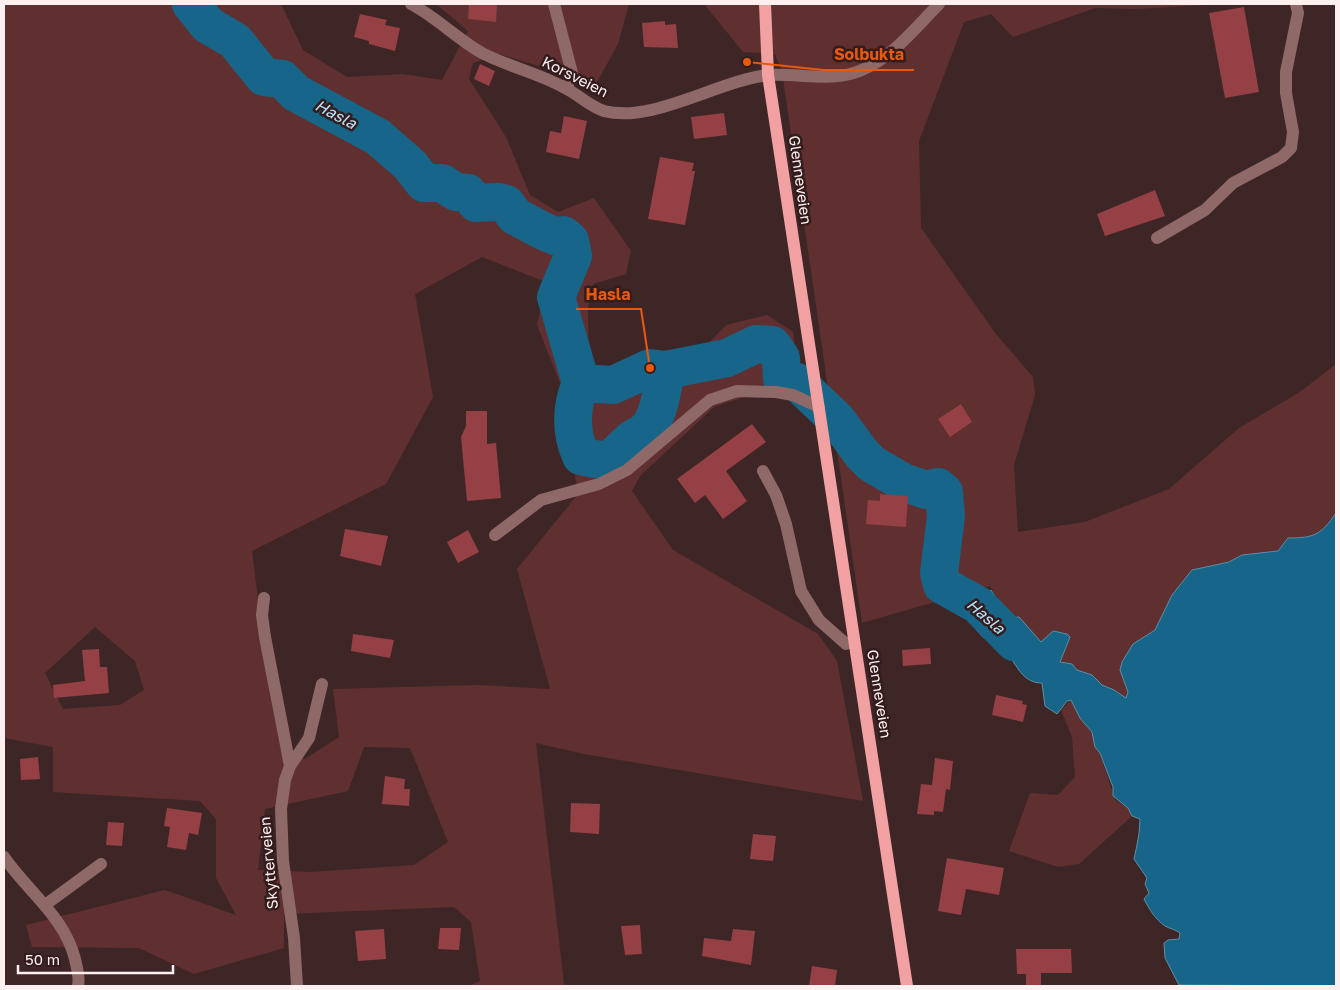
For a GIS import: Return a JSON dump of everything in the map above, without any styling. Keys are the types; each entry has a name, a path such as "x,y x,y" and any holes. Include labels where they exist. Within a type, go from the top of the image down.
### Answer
{"main road":[{"name":"Glenneveien","path":"765,4 768,75 907,986"}],"street":[{"name":"Korsveien","path":"411,4 426,12 479,51 497,61 538,74 567,88 593,106 624,114 650,109 768,75 839,76 865,69 898,45 939,4"},
{"path":"554,4 572,73 567,88"},
{"path":"1157,238 1205,210 1233,183 1276,160 1291,148 1293,132 1286,93 1286,72 1298,13 1296,4"},
{"path":"495,535 541,500 599,484 627,470 710,400 737,391 776,392 793,395 819,408"},
{"path":"763,471 776,495 786,524 801,591 819,620 846,644 854,641"},
{"path":"264,598 262,615 265,636 290,766"},
{"name":"Skytterveien","path":"297,986 295,948 280,829 282,790 290,766 310,738 322,684"},
{"path":"4,857 63,928 71,944 79,978 78,986"},
{"path":"45,905 101,864"}],"shaded area":[{"path":"4,4 281,4 303,50 347,77 403,74 442,80 468,31 436,4 629,4 618,44 596,84 500,54 473,63 469,79 506,137 530,195 558,212 594,198 631,251 626,274 593,284 588,308 589,371 613,374 705,347 726,325 767,315 793,332 800,386 759,392 714,407 640,476 632,491 673,550 818,634 837,661 863,801 584,754 536,743 564,984 568,986 468,986 480,981 471,922 454,907 284,914 284,948 194,974 139,948 32,947 26,925 165,890 236,915 216,878 216,819 200,801 53,792 53,747 4,738","holes":["482,257 546,282 537,325 562,388 572,464 579,493 517,569 550,689 478,685 333,689 339,737 305,759 281,750 270,694 252,551 386,484 433,397 415,294","95,627 135,661 144,690 120,705 63,709 45,673","364,747 410,748 448,842 414,865 311,872 258,870 265,809 348,791"]},
{"path":"704,4 1222,4 1137,9 1095,8 1013,37 991,14 964,22 919,141 921,228 996,334 1033,377 1035,395 1014,465 1018,532 1085,522 1169,489 1239,428 1300,392 1336,364 1336,513 1321,531 1311,536 1288,538 1278,551 1242,555 1229,562 1192,570 1172,595 1155,630 1133,644 1126,699 1114,690 1102,685 1092,675 1077,670 1072,664 1060,661 1067,634 1053,631 1041,642 1019,617 1010,618 990,586 862,623 782,71 775,54 743,52"},
{"path":"1071,700 1080,718 1092,732 1095,747 1100,753 1115,800 1128,808 1132,816 1079,864 1058,867 1009,851 1030,793 1058,795 1075,777 1072,737 1061,710"}],"water":[{"path":"1336,513 1336,986 1179,985 1165,958 1164,943 1168,940 1179,939 1180,933 1162,924 1148,907 1144,899 1149,893 1145,884 1147,878 1134,859 1140,819 1132,816 1128,808 1113,796 1113,787 1100,753 1095,747 1092,732 1080,718 1071,700 1067,701 1057,714 1045,706 1042,683 1034,682 1023,675 1007,654 983,637 973,624 978,605 991,590 1010,618 1019,617 1041,642 1053,631 1067,634 1070,637 1060,662 1072,664 1077,670 1092,675 1102,685 1126,698 1128,692 1120,670 1122,662 1133,644 1155,630 1172,595 1192,570 1229,562 1242,555 1278,551 1288,538 1311,536 1321,531"}],"building":[{"path":"469,4 497,4 496,22 468,19"},
{"path":"1244,7 1259,92 1225,98 1209,13"},
{"path":"360,14 387,20 385,25 400,28 395,51 369,44 369,41 354,37"},
{"path":"665,21 665,25 676,24 678,48 644,47 642,23"},
{"path":"480,64 495,71 489,86 474,79"},
{"path":"724,113 727,135 694,139 691,117"},
{"path":"564,116 587,121 579,159 546,152 550,131 561,133"},
{"path":"660,157 694,163 692,171 695,171 685,225 648,219"},
{"path":"1155,190 1165,216 1105,236 1097,214"},
{"path":"961,404 972,422 950,437 938,419"},
{"path":"466,411 487,411 487,444 496,443 501,498 467,501 461,437 466,426"},
{"path":"752,424 766,442 726,471 747,501 723,519 705,495 695,503 677,479"},
{"path":"880,494 908,496 906,527 866,524 868,500 880,501"},
{"path":"345,529 388,536 381,566 340,556"},
{"path":"468,530 479,552 458,563 447,542"},
{"path":"353,634 394,640 390,658 351,651"},
{"path":"930,648 931,664 903,666 902,650"},
{"path":"99,649 100,667 107,667 109,693 54,698 53,685 85,681 82,650"},
{"path":"996,695 1023,701 1022,704 1027,705 1023,722 992,715"},
{"path":"38,757 40,779 21,780 20,759"},
{"path":"935,758 953,761 950,790 946,789 943,812 934,811 934,815 917,814 921,784 932,785"},
{"path":"385,776 405,779 404,789 410,789 409,806 382,804"},
{"path":"571,803 600,804 599,834 570,832"},
{"path":"167,808 202,813 198,835 189,833 186,850 167,847 170,827 164,826"},
{"path":"108,822 124,823 122,846 106,845"},
{"path":"753,834 776,836 773,861 750,859"},
{"path":"947,858 1004,868 999,895 966,889 961,915 938,911"},
{"path":"640,925 642,954 625,955 621,926"},
{"path":"440,928 461,928 459,950 438,949"},
{"path":"384,929 386,959 358,961 355,931"},
{"path":"733,929 755,931 751,965 702,956 704,938 731,941"},
{"path":"1016,949 1071,949 1072,973 1041,973 1041,986 1026,986 1026,974 1017,974"},
{"path":"812,966 837,970 835,986 809,986"}],"waterway":[{"name":"Hasla","path":"191,4 208,25 235,41 264,77 282,79 296,93 378,137 410,165 424,183 442,183 456,192 468,193 476,203 498,202 506,204 515,216 555,236 563,235 570,241 573,256 556,297 581,383 613,385 650,368 666,370 727,358 756,344 772,345 781,358 782,379 797,382 837,420 862,454 872,464 903,482 926,490 938,487 944,492 946,516 939,573 942,585 978,605 1014,642"},
{"name":"Hasla","path":"581,383 575,401 573,419 577,447 581,456 599,460 614,456 651,424 660,401 666,370"}],"place":[{"name":"Solbukta","path":"747,62"},
{"name":"Hasla","path":"650,368"}]}
